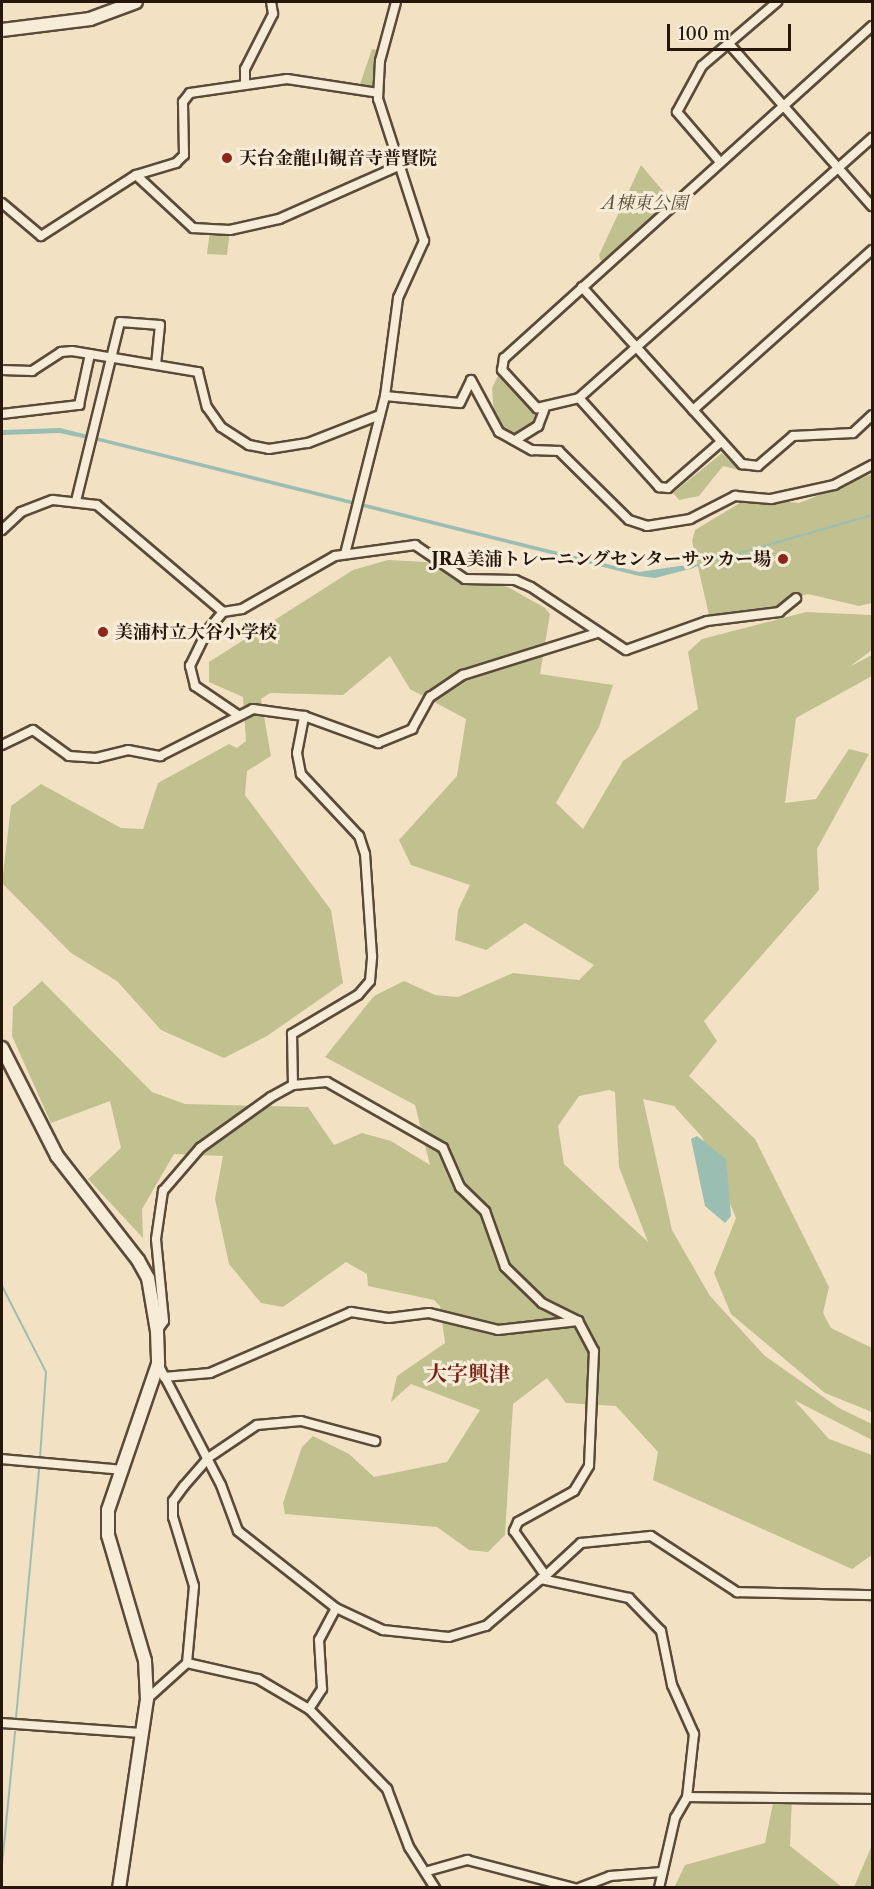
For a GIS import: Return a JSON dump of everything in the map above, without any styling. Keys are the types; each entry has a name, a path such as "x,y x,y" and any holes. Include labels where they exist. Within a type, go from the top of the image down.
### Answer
{"street":[{"path":"2,30 90,19 136,2"},
{"path":"245,85 244,69 273,14 271,2"},
{"path":"345,554 385,396 398,298 424,241 378,93 380,62 396,2"},
{"path":"720,162 677,112 702,66 777,2"},
{"path":"544,410 502,370 504,358 873,26"},
{"path":"729,45 873,206"},
{"path":"2,203 41,236 136,175 176,163 184,155 185,95 287,79 378,93"},
{"path":"544,410 579,398 873,138"},
{"path":"136,175 193,228 230,230 279,219 400,165"},
{"path":"693,410 873,250"},
{"path":"582,287 742,464 758,466 793,436 853,433 873,415"},
{"path":"76,501 120,322 160,325 156,365"},
{"path":"2,370 32,371 61,352 90,354 198,372 207,407 221,427 249,445 269,449 308,443 380,415"},
{"path":"2,414 79,405 90,354"},
{"path":"385,396 460,403 471,380 488,420 532,450 559,451 629,520 647,526 690,519 735,496 771,499 834,485 873,465"},
{"path":"579,398 659,487 668,488 721,442"},
{"path":"517,439 538,426 544,410"},
{"path":"2,530 36,505 76,501 114,514 222,612"},
{"path":"222,612 242,609 281,582 345,554 415,545 465,579 515,580 531,587 597,633 626,650 643,648 707,621 779,612 796,598"},
{"path":"222,612 190,666 195,686 238,715"},
{"path":"2,745 33,730 69,756 96,758 128,750 160,756 253,709 304,716 378,742 412,729 430,697 463,675 597,633"},
{"path":"293,1084 292,1034 358,995 370,981 372,956 365,854 359,836 301,774 297,753 304,716"},
{"path":"2,1048 57,1156 138,1260 148,1278 157,1331 158,1364 108,1510 108,1535 145,1661 147,1699 119,1887"},
{"path":"157,1331 164,1321 156,1239 163,1191 200,1148 293,1084 327,1082 443,1148 460,1187 485,1211 505,1267 542,1304 578,1321 594,1351 589,1466 574,1491 518,1522 514,1531 543,1577 629,1598 661,1631 672,1685 694,1734 687,1797 675,1818 659,1887"},
{"path":"164,1377 210,1373 351,1312 389,1318 429,1313 498,1330 578,1321"},
{"path":"158,1364 208,1458 238,1531 336,1608 383,1630 471,1634 543,1577 581,1543 651,1536 737,1592 873,1595"},
{"path":"147,1699 187,1663 194,1586 173,1501 208,1458 257,1425 301,1421 375,1442"},
{"path":"2,1459 122,1470"},
{"path":"309,1709 321,1689 319,1640 336,1608"},
{"path":"187,1663 258,1679 309,1709 387,1789 409,1846 428,1871 435,1887"},
{"path":"2,1723 141,1733"},
{"path":"687,1797 873,1799"},
{"path":"428,1871 467,1860 574,1887"},
{"path":"579,1887 610,1876 662,1872"}],"green space":[{"path":"372,49 383,51 378,93 358,90"},
{"name":"A棟東公園","path":"641,165 674,204 603,268 599,255"},
{"path":"210,230 230,230 227,255 207,254"},
{"path":"499,374 538,417 521,436 510,435 494,415 492,388"},
{"path":"722,453 739,470 723,466 699,496 679,500 673,493"},
{"name":"JRA美浦トレーニングセンターサッカー場","path":"872,474 872,603 859,606 808,594 793,598 778,612 709,615 692,541 695,530 748,498 799,503"},
{"path":"388,560 426,562 465,579 508,587 545,608 550,614 540,674 613,685 599,727 556,803 583,829 623,761 698,709 688,652 702,639 806,612 872,615 872,650 849,667 872,655 872,676 796,718 785,803 816,799 849,749 869,754 817,849 819,890 704,1021 717,1041 689,1076 755,1139 829,1287 823,1313 831,1328 872,1348 872,1412 825,1393 731,1314 714,1273 736,1218 702,1137 674,1106 643,1099 672,1230 710,1296 765,1356 839,1408 872,1424 872,1440 794,1400 829,1439 872,1455 872,1555 852,1569 653,1480 658,1452 616,1406 566,1403 547,1378 513,1404 505,1535 488,1552 469,1550 437,1527 285,1514 283,1503 302,1447 313,1436 349,1454 374,1477 447,1462 480,1410 411,1384 391,1402 397,1376 445,1343 440,1306 434,1300 368,1286 367,1274 346,1262 283,1307 261,1303 229,1264 215,1199 223,1156 174,1154 142,1209 143,1238 88,1179 121,1148 110,1101 51,1123 12,1036 13,1007 42,981 152,1092 185,1104 308,1107 334,1145 362,1133 391,1141 430,1165 415,1105 325,1057 374,996 404,981 435,995 458,997 513,973 579,980 594,965 525,923 486,950 455,940 458,910 470,885 411,865 399,840 457,776 466,719 410,689 390,656 343,695 270,693 261,699 271,756 247,771 245,795 331,910 343,983 267,1036 224,1058 161,1030 117,981 71,953 2,883 11,806 41,784 121,828 143,829 158,783 229,744 237,748 246,741 243,697 209,682 209,662 353,570","holes":["609,1090 615,1092 619,1167 648,1242 564,1164 558,1126 579,1096"]},
{"path":"774,1798 792,1798 790,1846 842,1887 674,1888 685,1865 765,1843"},
{"path":"872,1845 872,1887 854,1887"}],"water":[{"path":"60,428 639,572 693,564 694,568 655,578 639,576 102,442 59,433 2,435 2,430"},
{"path":"697,1136 726,1159 731,1216 725,1223 705,1206 691,1139"}],"waterway":[{"path":"691,567 872,515"},
{"path":"2,1286 46,1372 40,1457"},
{"path":"16,1718 39,1469"},
{"path":"2,1865 15,1732"}],"place":[{"name":"天台金龍山観音寺普賢院","path":"227,158"},
{"name":"JRA美浦トレーニングセンターサッカー場","path":"783,559"},
{"name":"美浦村立大谷小学校","path":"103,632"}],"district":[{"name":"大字興津","path":"468,1374"}]}
